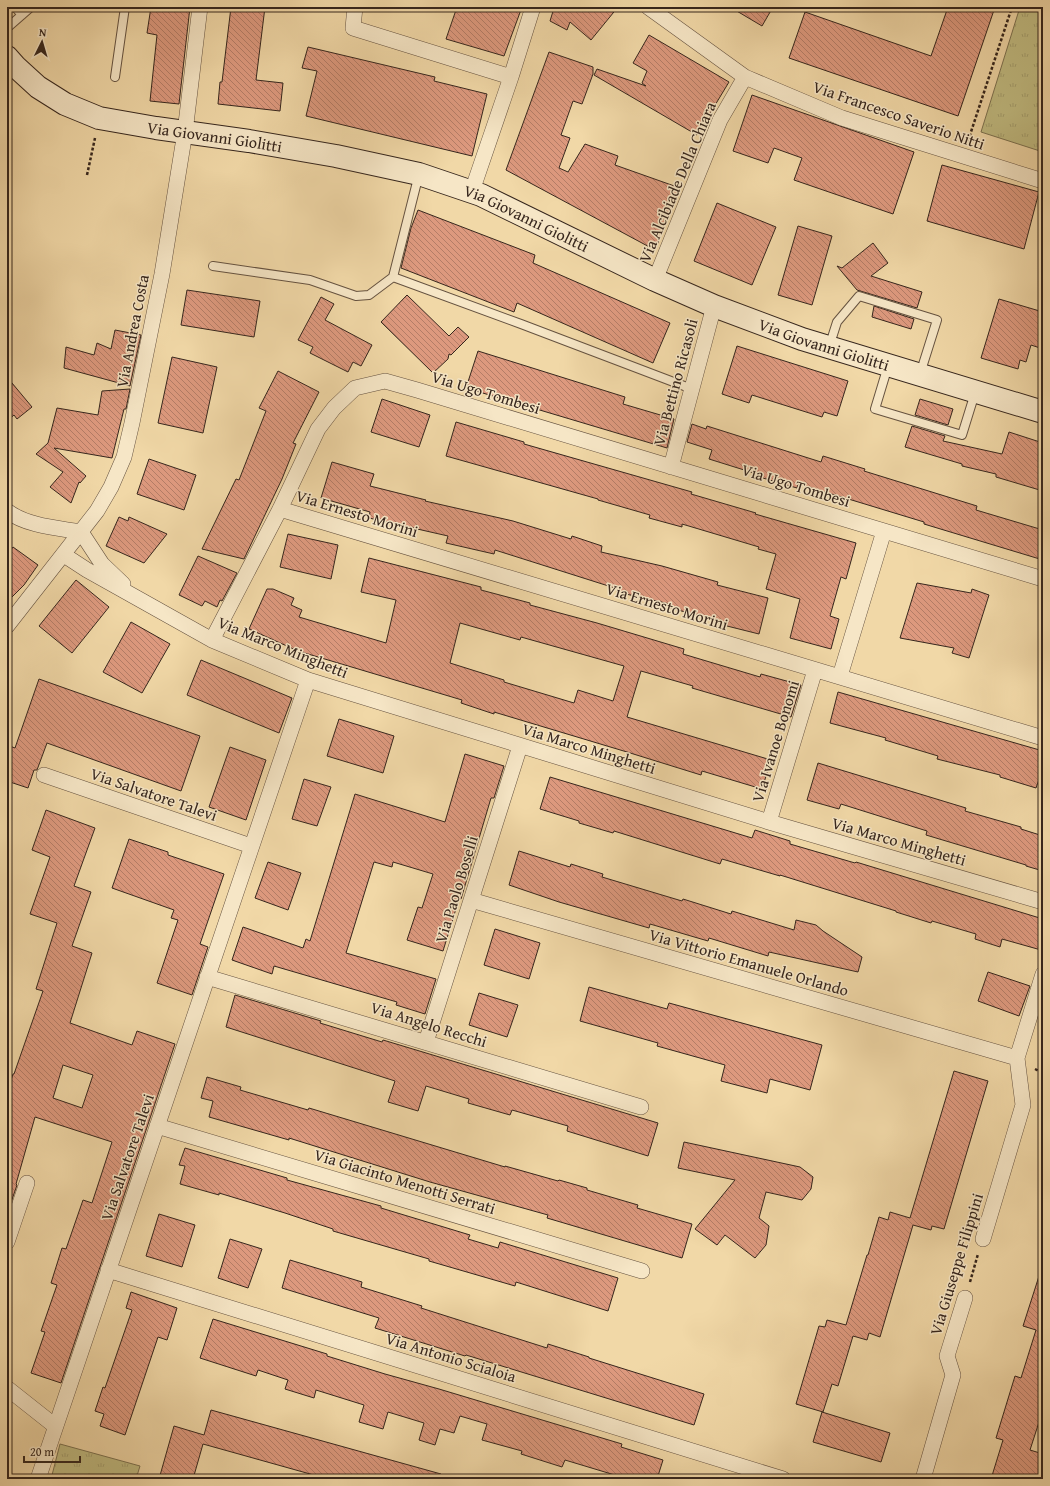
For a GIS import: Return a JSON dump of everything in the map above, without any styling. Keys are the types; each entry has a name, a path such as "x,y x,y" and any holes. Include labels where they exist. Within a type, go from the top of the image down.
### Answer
{"street":[{"name":"Via Andrea Costa","path":"7,626 97,511 111,487 124,457 156,306 185,132 200,7"},
{"path":"355,7 353,28 511,77"},
{"path":"472,191 511,77 532,7"},
{"name":"Via Francesco Saverio Nitti","path":"648,7 745,77 842,118 962,157 1043,181"},
{"name":"Via Giovanni Giolitti","path":"7,58 38,87 65,104 99,118 249,141 329,155 419,174 472,191 655,280 714,306 802,339 1043,412"},
{"name":"Via Alcibiade Della Chiara","path":"655,280 720,120 745,77"},
{"name":"Via Bettino Ricasoli","path":"671,466 714,306"},
{"name":"Via Ugo Tombesi","path":"212,640 280,509 318,429 334,408 355,388 385,381 1043,579"},
{"name":"Via Ernesto Morini","path":"280,509 1043,738"},
{"path":"7,511 15,517 43,526 81,532"},
{"path":"840,676 884,531"},
{"name":"Via Marco Minghetti","path":"81,532 102,564 136,598"},
{"name":"Via Marco Minghetti","path":"64,555 87,570 212,640 308,680 769,822 1043,902"},
{"name":"Via Ivanoe Bonomi","path":"769,822 815,670"},
{"name":"Via Salvatore Talevi","path":"38,1479 308,680"},
{"name":"Via Paolo Boselli","path":"426,1042 520,746"},
{"name":"Via Salvatore Talevi","path":"44,775 251,846"},
{"name":"Via Vittorio Emanuele Orlando","path":"471,900 1017,1058"},
{"path":"1017,1058 1043,974"},
{"name":"Via Angelo Recchi","path":"207,976 641,1107"},
{"name":"Via Giuseppe Filippini","path":"983,1239 1023,1105 1017,1058"},
{"name":"Via Giacinto Menotti Serrati","path":"157,1126 642,1272"},
{"path":"7,1242 27,1183"},
{"name":"Via Antonio Scialoia","path":"108,1270 784,1479"},
{"name":"Via Giuseppe Filippini","path":"923,1479 953,1375 947,1356 965,1298"},
{"path":"7,1388 55,1426"}],"lane":[{"path":"15,7 22,15"},
{"path":"7,28 31,7"},
{"path":"115,77 125,7"},
{"path":"213,266 310,280 356,296 369,295 393,277 419,174"},
{"path":"393,277 517,322 692,389"},
{"path":"830,348 837,322 859,296 873,300 937,320 920,375"},
{"path":"888,365 875,409 918,422 962,435 975,391"}],"path":[{"path":"962,157 1012,7"},
{"path":"87,175 99,118"},
{"name":"Via Giuseppe Filippini","path":"965,1298 983,1239"}],"green space":[{"path":"1020,7 1043,7 1043,152 981,132"},
{"path":"60,1444 140,1466 136,1479 51,1479"}],"building":[{"path":"151,7 190,7 179,104 150,101 157,35 147,33"},
{"path":"231,7 265,7 256,80 283,83 280,111 218,104"},
{"path":"457,7 522,7 504,56 446,39"},
{"path":"553,7 618,7 591,40 570,22 567,30 550,21"},
{"path":"730,7 773,7 762,26"},
{"path":"948,7 995,7 958,116 789,58 805,12 931,56"},
{"path":"649,35 729,82 697,135 594,75 597,69 646,86 642,83 647,71 633,63"},
{"path":"308,47 435,77 434,81 487,94 472,156 306,116 317,71 302,68"},
{"path":"549,52 593,67 593,74 582,104 573,101 561,135 570,138 559,168 568,172 585,144 618,156 615,165 680,188 655,250 506,170"},
{"path":"752,95 914,152 893,214 794,180 802,158 774,148 768,163 733,151"},
{"path":"942,165 1039,192 1024,249 927,221"},
{"path":"717,203 776,227 752,285 694,261"},
{"path":"418,210 535,255 533,263 670,323 653,363 517,303 514,312 401,268 411,228"},
{"path":"798,226 832,236 812,305 778,295"},
{"path":"873,243 888,263 871,276 922,292 917,308 857,290 837,266 842,268"},
{"path":"187,290 260,301 254,337 181,325"},
{"path":"407,295 449,336 458,327 469,337 451,355 449,354 448,359 433,373 381,322"},
{"path":"321,297 334,304 325,320 372,345 361,366 353,362 348,372 310,353 313,347 298,340"},
{"path":"999,299 1043,312 1043,349 1031,345 1026,362 1020,360 1018,369 981,358"},
{"path":"874,306 914,319 911,329 872,317"},
{"path":"115,330 141,335 130,386 64,368 66,347 94,355 97,343 111,349"},
{"path":"737,346 848,381 837,416 824,412 822,417 752,395 749,403 722,394"},
{"path":"478,351 625,397 623,404 674,419 667,448 466,388"},
{"path":"172,357 217,367 203,433 158,423"},
{"path":"278,371 319,392 293,443 296,444 282,479 244,559 202,549 236,479 239,480 266,411 259,408"},
{"path":"7,377 32,407 17,419 14,415 7,421"},
{"path":"130,389 112,458 54,448 86,476 80,483 79,482 71,503 50,487 63,472 36,454 48,443 57,408 98,415 102,391"},
{"path":"382,399 430,415 419,447 371,432"},
{"path":"920,399 953,409 948,425 915,415"},
{"path":"456,422 524,442 524,444 692,492 691,494 756,513 755,514 856,543 846,579 841,577 830,616 839,619 831,649 790,638 800,599 766,589 776,554 758,549 759,547 682,524 682,527 649,518 650,515 598,499 446,456"},
{"path":"692,424 706,429 707,426 821,462 823,456 865,469 864,471 977,506 976,510 1043,530 1043,560 798,484 797,488 756,476 757,474 709,459 712,450 687,442"},
{"path":"912,426 945,436 943,441 1002,454 1009,432 1043,443 1043,491 996,477 996,474 962,466 962,464 905,447"},
{"path":"149,459 196,475 184,510 137,494"},
{"path":"332,462 374,474 370,486 426,500 425,501 513,521 571,539 572,536 602,546 601,552 662,566 718,582 717,585 768,598 759,634 719,624 720,621 670,608 670,604 617,592 618,589 495,550 494,554 446,543 448,536 369,518 370,512 321,498"},
{"path":"119,517 128,521 129,517 167,534 144,563 106,546"},
{"path":"288,534 338,545 331,579 280,567"},
{"path":"13,547 38,565 24,585 7,602 7,555"},
{"path":"198,556 237,573 222,601 220,600 217,607 205,601 202,606 179,595"},
{"path":"369,558 481,587 481,590 530,603 530,605 684,649 683,654 760,677 761,674 801,685 791,717 692,688 693,686 641,671 627,717 771,760 762,789 702,771 701,775 494,712 494,714 461,703 462,700 298,651 249,629 267,589 273,589 294,598 291,605 302,610 299,617 386,643 396,600 361,592","holes":["460,623 520,640 521,637 624,666 613,701 578,690 574,703 504,682 504,680 450,663"]},
{"path":"76,580 109,607 72,653 39,626"},
{"path":"917,583 971,593 972,589 989,595 969,658 952,653 954,648 900,638"},
{"path":"131,622 170,644 142,693 103,672"},
{"path":"201,660 292,698 279,733 187,695"},
{"path":"39,679 200,736 181,791 47,743 37,770 34,770 28,788 7,781 7,745 15,748"},
{"path":"838,692 1043,751 1043,768 1036,788 1000,777 1000,775 937,759 938,756 885,740 886,738 830,723"},
{"path":"339,719 394,736 383,773 327,756"},
{"path":"230,747 266,760 246,820 209,807"},
{"path":"465,754 504,766 494,798 491,798 461,899 459,899 443,951 407,940 418,907 422,908 433,874 393,862 392,867 374,862 346,953 436,979 425,1014 396,1005 397,1002 274,966 272,974 232,960 243,927 303,948 306,939 310,941 355,794 445,822"},
{"path":"818,763 966,808 965,811 1021,827 1021,829 1043,836 1043,871 926,835 927,831 841,804 839,809 807,800"},
{"path":"550,777 752,838 755,830 790,841 790,844 855,863 856,862 1043,919 1043,942 1041,950 1002,939 1000,947 975,939 976,934 932,921 931,923 780,875 722,859 720,864 614,831 613,833 579,823 579,821 540,809"},
{"path":"304,779 331,787 317,826 292,819"},
{"path":"46,810 95,828 74,886 91,892 72,946 92,953 70,1023 132,1045 137,1031 175,1044 61,1383 31,1373 45,1332 41,1331 57,1285 51,1283 62,1248 66,1249 83,1200 92,1203 112,1142 35,1117 16,1184 17,1185 7,1214 7,1093 43,991 36,989 57,923 30,914 50,857 32,850","holes":["63,1065 93,1075 82,1108 53,1098"]},
{"path":"129,839 168,852 168,855 224,874 200,944 208,947 192,995 157,983 178,920 171,918 174,910 112,888"},
{"path":"519,851 570,867 571,864 603,874 602,877 682,901 683,899 731,914 732,911 794,930 796,920 816,925 862,957 858,972 769,952 768,956 709,938 708,941 650,924 649,928 559,902 509,885"},
{"path":"268,862 301,873 288,910 255,898"},
{"path":"495,929 540,943 529,979 484,965"},
{"path":"988,972 1030,986 1019,1016 978,1001"},
{"path":"589,987 667,1009 669,1003 822,1045 810,1090 770,1079 767,1093 721,1081 725,1065 657,1046 658,1043 580,1021"},
{"path":"479,993 518,1005 507,1037 469,1025"},
{"path":"235,995 321,1021 320,1023 382,1042 383,1040 658,1123 648,1156 567,1131 568,1126 512,1110 510,1115 468,1103 469,1099 426,1086 418,1111 388,1102 395,1081 226,1027"},
{"path":"954,1071 988,1081 944,1229 932,1226 931,1230 913,1225 880,1337 869,1333 867,1340 853,1336 838,1386 832,1384 823,1412 796,1404 819,1326 825,1327 827,1320 846,1325 879,1217 888,1220 890,1212 910,1218"},
{"path":"207,1077 241,1087 240,1090 308,1110 309,1108 505,1167 587,1188 587,1190 638,1205 637,1208 692,1224 682,1258 547,1218 548,1215 430,1182 289,1138 289,1140 209,1117 213,1101 201,1098"},
{"path":"684,1142 800,1167 813,1177 811,1189 802,1200 766,1192 759,1218 769,1226 766,1245 755,1258 725,1235 717,1245 695,1229 735,1180 678,1168"},
{"path":"185,1148 287,1178 287,1180 381,1206 381,1208 470,1235 468,1239 498,1248 500,1242 618,1278 608,1311 516,1282 515,1286 429,1261 429,1259 333,1231 333,1229 285,1213 219,1193 219,1195 180,1184 185,1166 179,1165"},
{"path":"159,1214 195,1225 182,1267 146,1256"},
{"path":"230,1239 262,1249 248,1288 218,1278"},
{"path":"290,1260 362,1282 361,1287 422,1306 421,1308 547,1348 548,1344 704,1394 694,1425 375,1328 379,1318 282,1288"},
{"path":"1040,1273 1043,1273 1043,1420 1040,1419 1030,1450 1043,1454 1043,1479 991,1479 1003,1440 996,1438 1015,1376 1021,1378 1036,1330 1023,1326"},
{"path":"131,1292 177,1308 167,1340 158,1337 125,1435 100,1426 104,1414 95,1411 103,1387 105,1388 132,1310 126,1308"},
{"path":"213,1319 327,1354 327,1356 385,1374 622,1444 621,1447 663,1460 657,1479 628,1479 565,1460 562,1467 521,1454 522,1451 482,1440 487,1424 460,1416 454,1433 440,1429 435,1445 419,1440 424,1423 388,1412 383,1429 359,1422 364,1405 316,1390 314,1398 285,1389 288,1380 258,1370 256,1376 200,1358"},
{"path":"211,1410 441,1474 440,1479 328,1479 203,1444 193,1479 159,1479 174,1426 204,1435"},
{"path":"822,1412 890,1433 881,1462 813,1442"}]}
